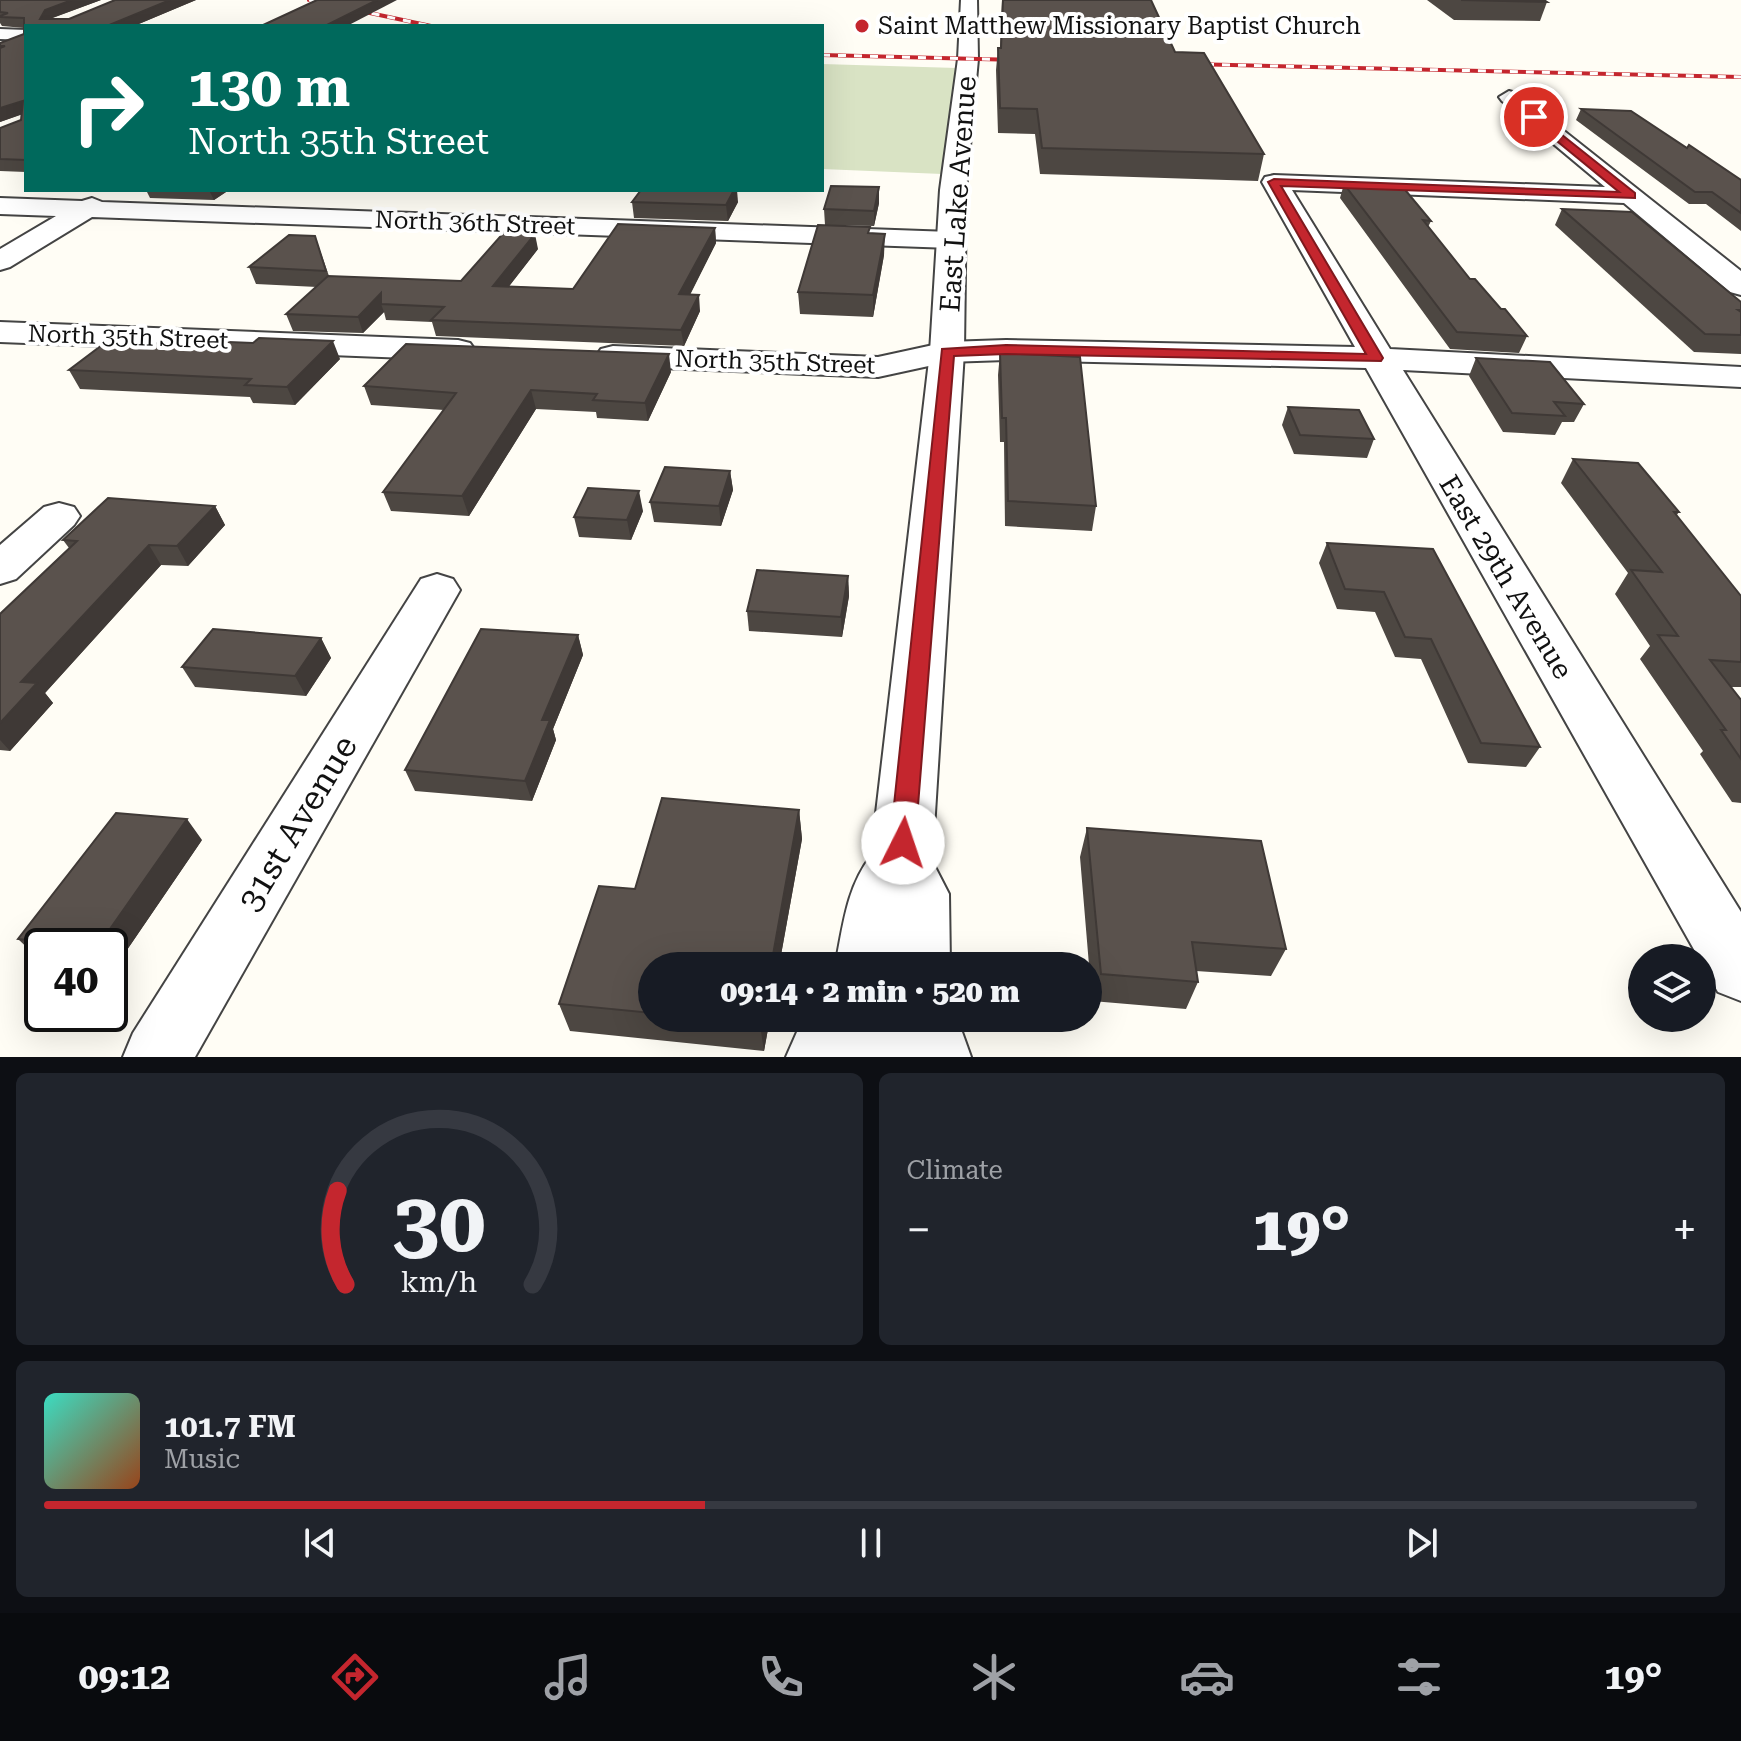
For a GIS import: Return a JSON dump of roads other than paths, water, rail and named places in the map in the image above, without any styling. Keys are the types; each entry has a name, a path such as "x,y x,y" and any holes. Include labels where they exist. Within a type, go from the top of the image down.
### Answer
{"street":[{"name":"East Lake Avenue","path":"871,952 882,891 901,866 947,352 955,159 968,59 969,0"},
{"path":"0,34 24,35"},
{"path":"1509,97 1741,286"},
{"name":"East 29th Avenue","path":"1631,196 1274,182 1741,970"},
{"path":"0,261 117,192"},
{"name":"North 36th Street","path":"0,206 951,240"},
{"name":"North 35th Street","path":"0,332 484,351"},
{"name":"North 35th Street","path":"578,355 878,367 947,352 1006,350 1376,358 1741,377"},
{"path":"0,569 59,516"},
{"name":"31st Avenue","path":"157,1057 437,590"},
{"path":"901,866 918,894 917,952"},
{"path":"927,1032 935,1057"}],"railway":[{"path":"309,0 422,24"},
{"path":"824,55 1018,60"},
{"path":"1190,64 1741,77"}],"place":[{"name":"Saint Matthew Missionary Baptist Church","path":"862,26"}]}
